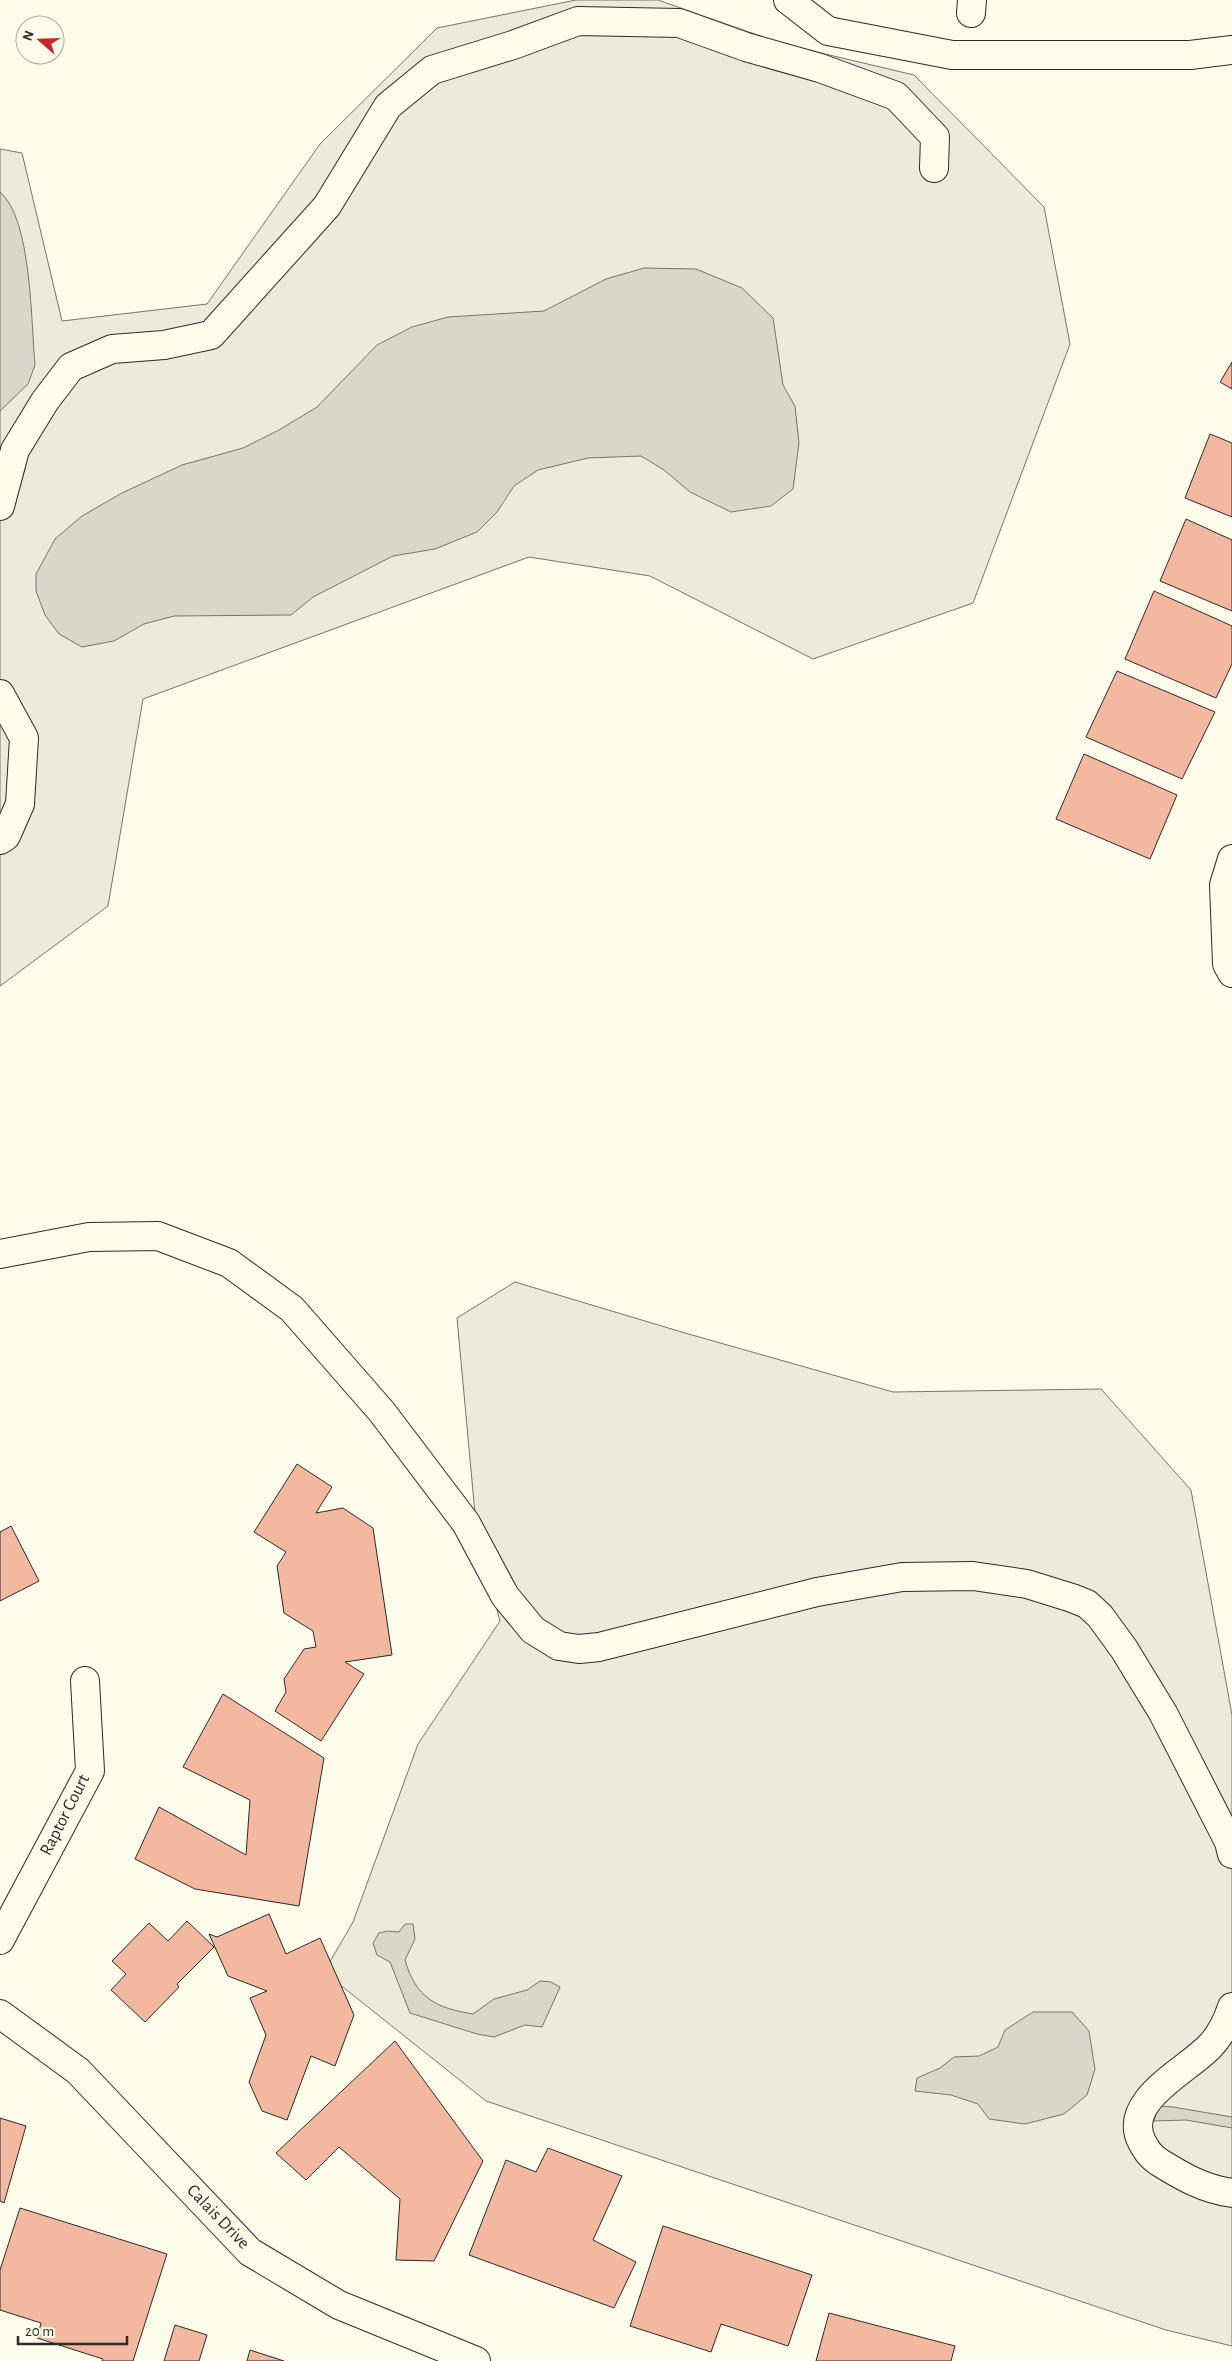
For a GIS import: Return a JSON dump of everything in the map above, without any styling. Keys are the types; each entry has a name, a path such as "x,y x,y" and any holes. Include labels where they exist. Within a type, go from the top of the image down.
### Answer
{"street":[{"path":"788,0 828,31 952,55 1190,55 1232,50"},
{"path":"0,506 15,450 45,401 70,367 112,349 164,345 211,335 327,206 388,106 432,70 513,45 578,21 680,23 746,47 820,68 896,96 935,137 934,168"},
{"path":"0,694 24,738 20,804 6,836 0,840"},
{"path":"1232,859 1224,884 1227,964 1232,973"},
{"path":"0,1254 90,1237 158,1236 229,1263 292,1309 382,1412 466,1523 505,1596 533,1630 559,1646 579,1649 599,1647 807,1594 902,1577 973,1576 1018,1583 1087,1604 1100,1616 1124,1649 1163,1713 1229,1842 1232,1854"},
{"name":"Raptor Court","path":"0,1940 90,1771 85,1681"},
{"path":"1232,2007 1212,2044 1166,2082 1145,2104 1139,2116 1137,2134 1148,2154 1187,2180 1212,2190 1232,2193"},
{"name":"Calais Drive","path":"0,2014 78,2071 250,2252 339,2305 476,2361"}],"shaded area":[{"path":"576,0 658,0 783,44 914,75 1044,207 1070,344 973,603 813,659 650,576 529,557 143,699 108,906 0,986 0,149 22,153 62,321 207,304 320,144 437,28"},
{"path":"0,192 11,206 24,248 31,299 35,365 28,384 0,411"},
{"path":"644,268 696,269 742,288 773,318 783,385 795,406 799,443 793,489 771,506 731,512 690,492 664,470 641,456 588,458 538,470 514,486 497,512 477,532 435,549 393,556 313,597 291,615 174,616 144,624 114,641 82,647 59,634 45,615 36,591 36,574 55,539 82,516 122,493 182,465 243,448 279,430 317,407 377,345 412,327 448,317 544,311 606,279"},
{"path":"515,1282 893,1392 1101,1389 1191,1490 1232,1715 1232,2346 1166,2330 486,2101 324,1972 353,1922 418,1744 500,1621 477,1535 457,1318"},
{"path":"405,1924 413,1924 415,1939 405,1960 415,1984 429,1999 448,2008 473,2014 494,1999 527,1990 540,1981 551,1982 560,1987 542,2027 525,2025 494,2037 477,2034 410,2013 390,1962 377,1955 373,1943 379,1933 387,1931 399,1932"},
{"path":"1033,2012 1072,2012 1089,2031 1095,2069 1087,2095 1064,2114 1025,2124 989,2119 978,2104 951,2095 915,2091 917,2078 940,2068 954,2057 979,2056 998,2047 1005,2030"},
{"path":"1158,2106 1232,2117 1232,2128 1186,2120 1154,2121"}],"building":[{"path":"1232,362 1232,389 1220,382"},
{"path":"1210,434 1232,443 1232,517 1185,498"},
{"path":"1186,519 1232,540 1232,611 1160,581"},
{"path":"1154,591 1232,626 1232,664 1216,698 1125,659"},
{"path":"1117,671 1215,712 1182,779 1086,737"},
{"path":"1084,754 1177,795 1150,859 1056,819"},
{"path":"297,1464 332,1487 316,1513 343,1508 373,1528 392,1655 345,1662 364,1674 321,1741 275,1711 286,1692 284,1679 304,1649 316,1647 313,1631 284,1613 277,1566 286,1552 254,1532"},
{"path":"11,1526 39,1581 0,1601 0,1532"},
{"path":"223,1694 324,1758 299,1906 195,1889 135,1859 159,1807 246,1855 250,1800 183,1767"},
{"path":"269,1914 286,1954 320,1938 354,2015 335,2066 311,2056 287,2120 262,2111 249,2082 266,2035 250,1998 267,1991 228,1976 209,1934 217,1937"},
{"path":"187,1921 214,1947 177,1984 179,1987 145,2022 111,1990 126,1974 112,1961 149,1923 168,1941"},
{"path":"395,2041 483,2161 434,2261 396,2260 400,2199 339,2147 306,2180 276,2153"},
{"path":"0,2118 26,2126 4,2203 0,2201"},
{"path":"548,2148 622,2176 593,2240 636,2262 614,2308 469,2255 506,2160 536,2172"},
{"path":"20,2208 167,2254 133,2361 102,2361 103,2359 37,2338 41,2323 0,2310 0,2270"},
{"path":"663,2226 812,2275 788,2346 721,2324 711,2352 630,2326"},
{"path":"829,2313 955,2346 951,2361 816,2361"},
{"path":"175,2325 207,2335 199,2361 164,2361"},
{"path":"250,2350 284,2361 247,2361"}]}
